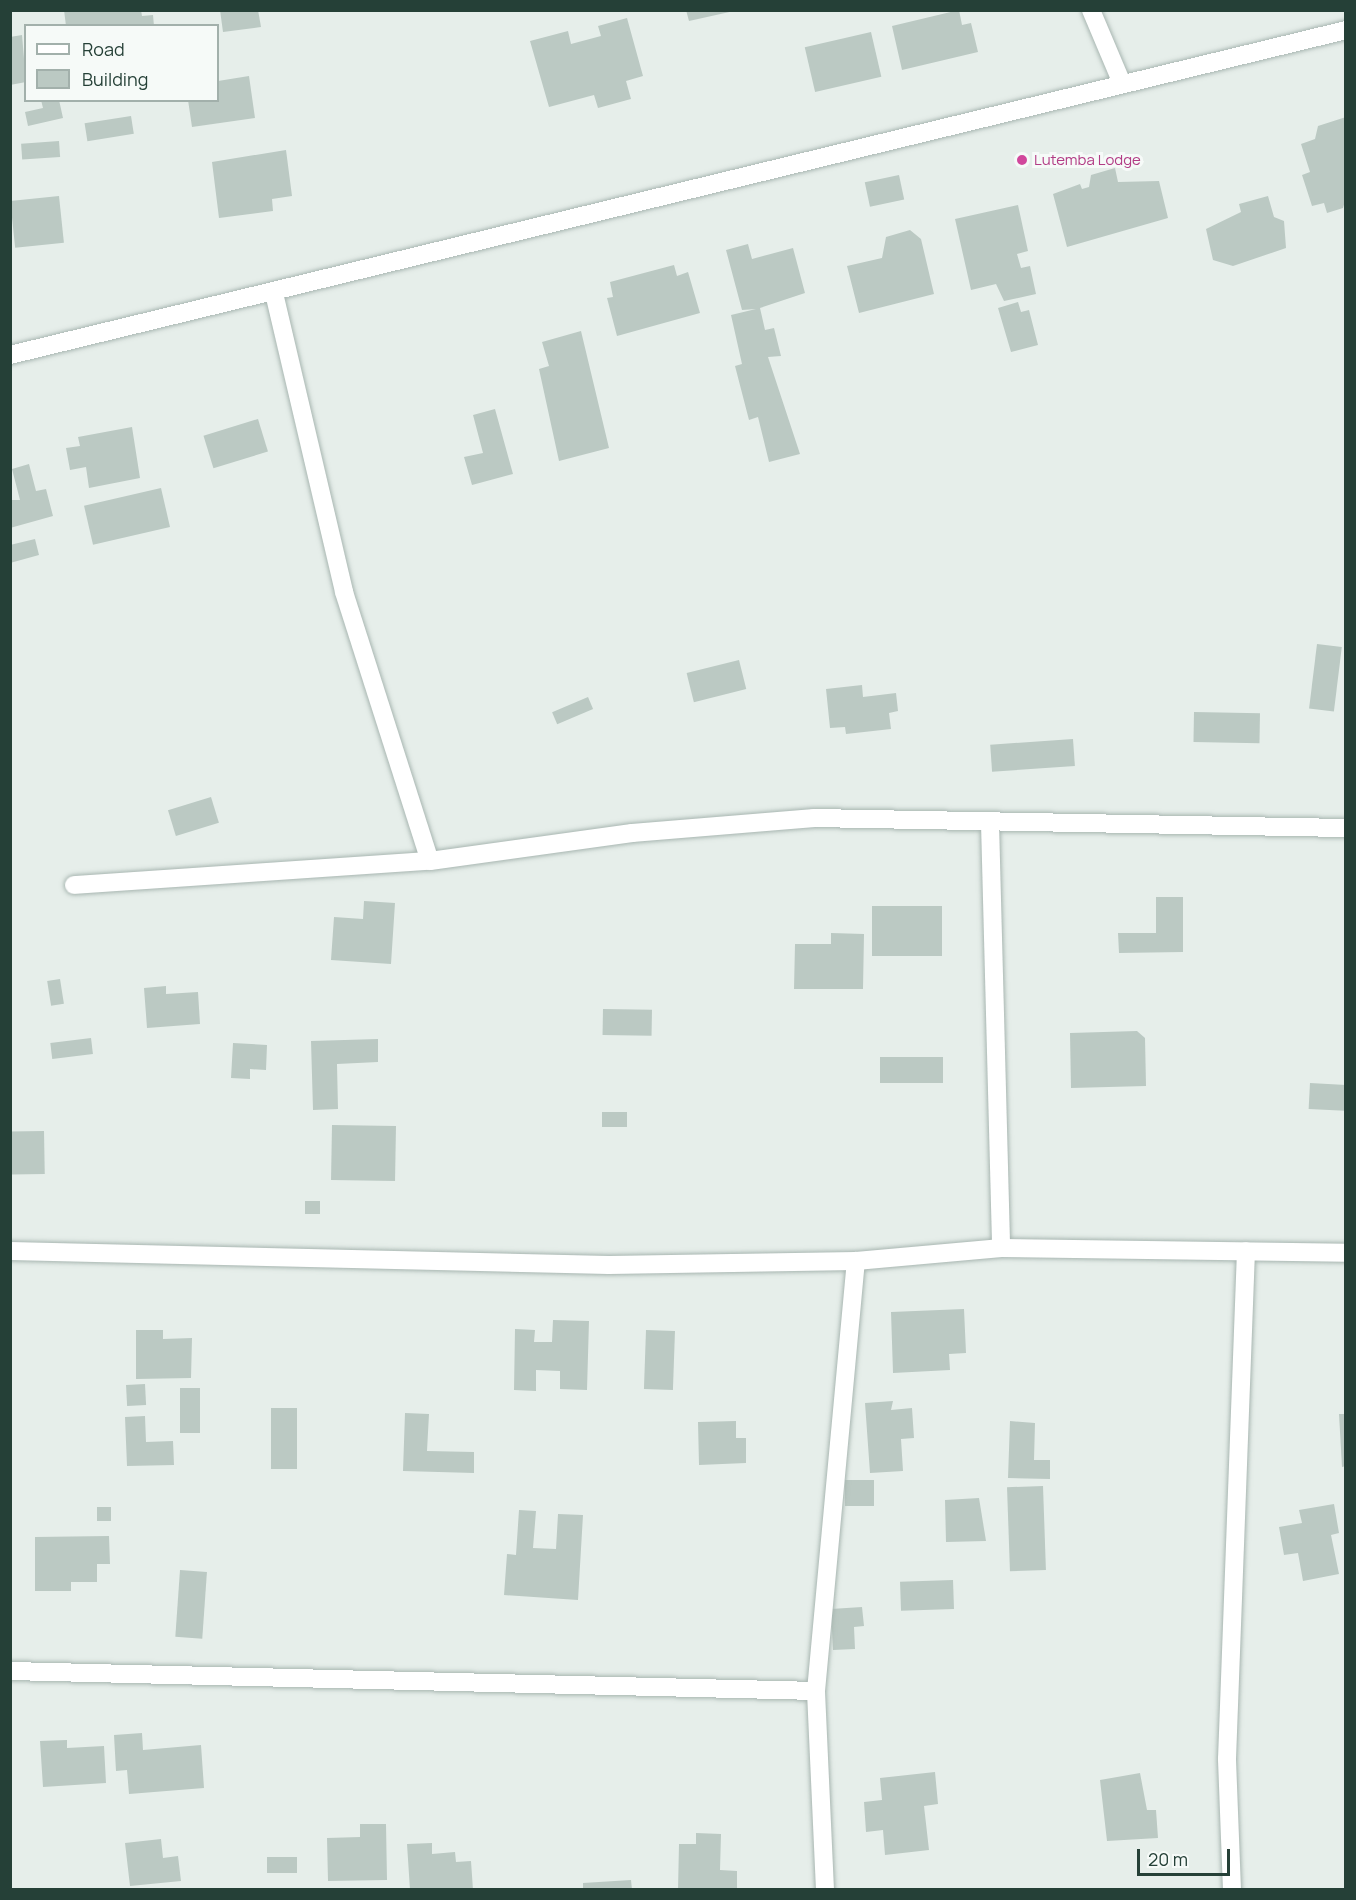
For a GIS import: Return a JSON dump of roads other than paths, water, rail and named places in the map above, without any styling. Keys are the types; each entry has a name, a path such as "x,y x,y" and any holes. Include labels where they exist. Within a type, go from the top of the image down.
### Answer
{"street":[{"path":"1091,10 1121,81"},
{"path":"10,355 274,293 1121,81 1346,30"},
{"path":"274,293 344,592 430,861"},
{"path":"74,885 430,861 632,833 814,818 1346,828"},
{"path":"990,823 1001,1248"},
{"path":"10,1251 609,1265 856,1261 1001,1248 1346,1252"},
{"path":"1232,1890 1227,1759 1246,1251"},
{"path":"825,1890 816,1691 856,1261"},
{"path":"10,1671 816,1691"}],"place":[{"name":"Lutemba Lodge","path":"1022,160"}]}
